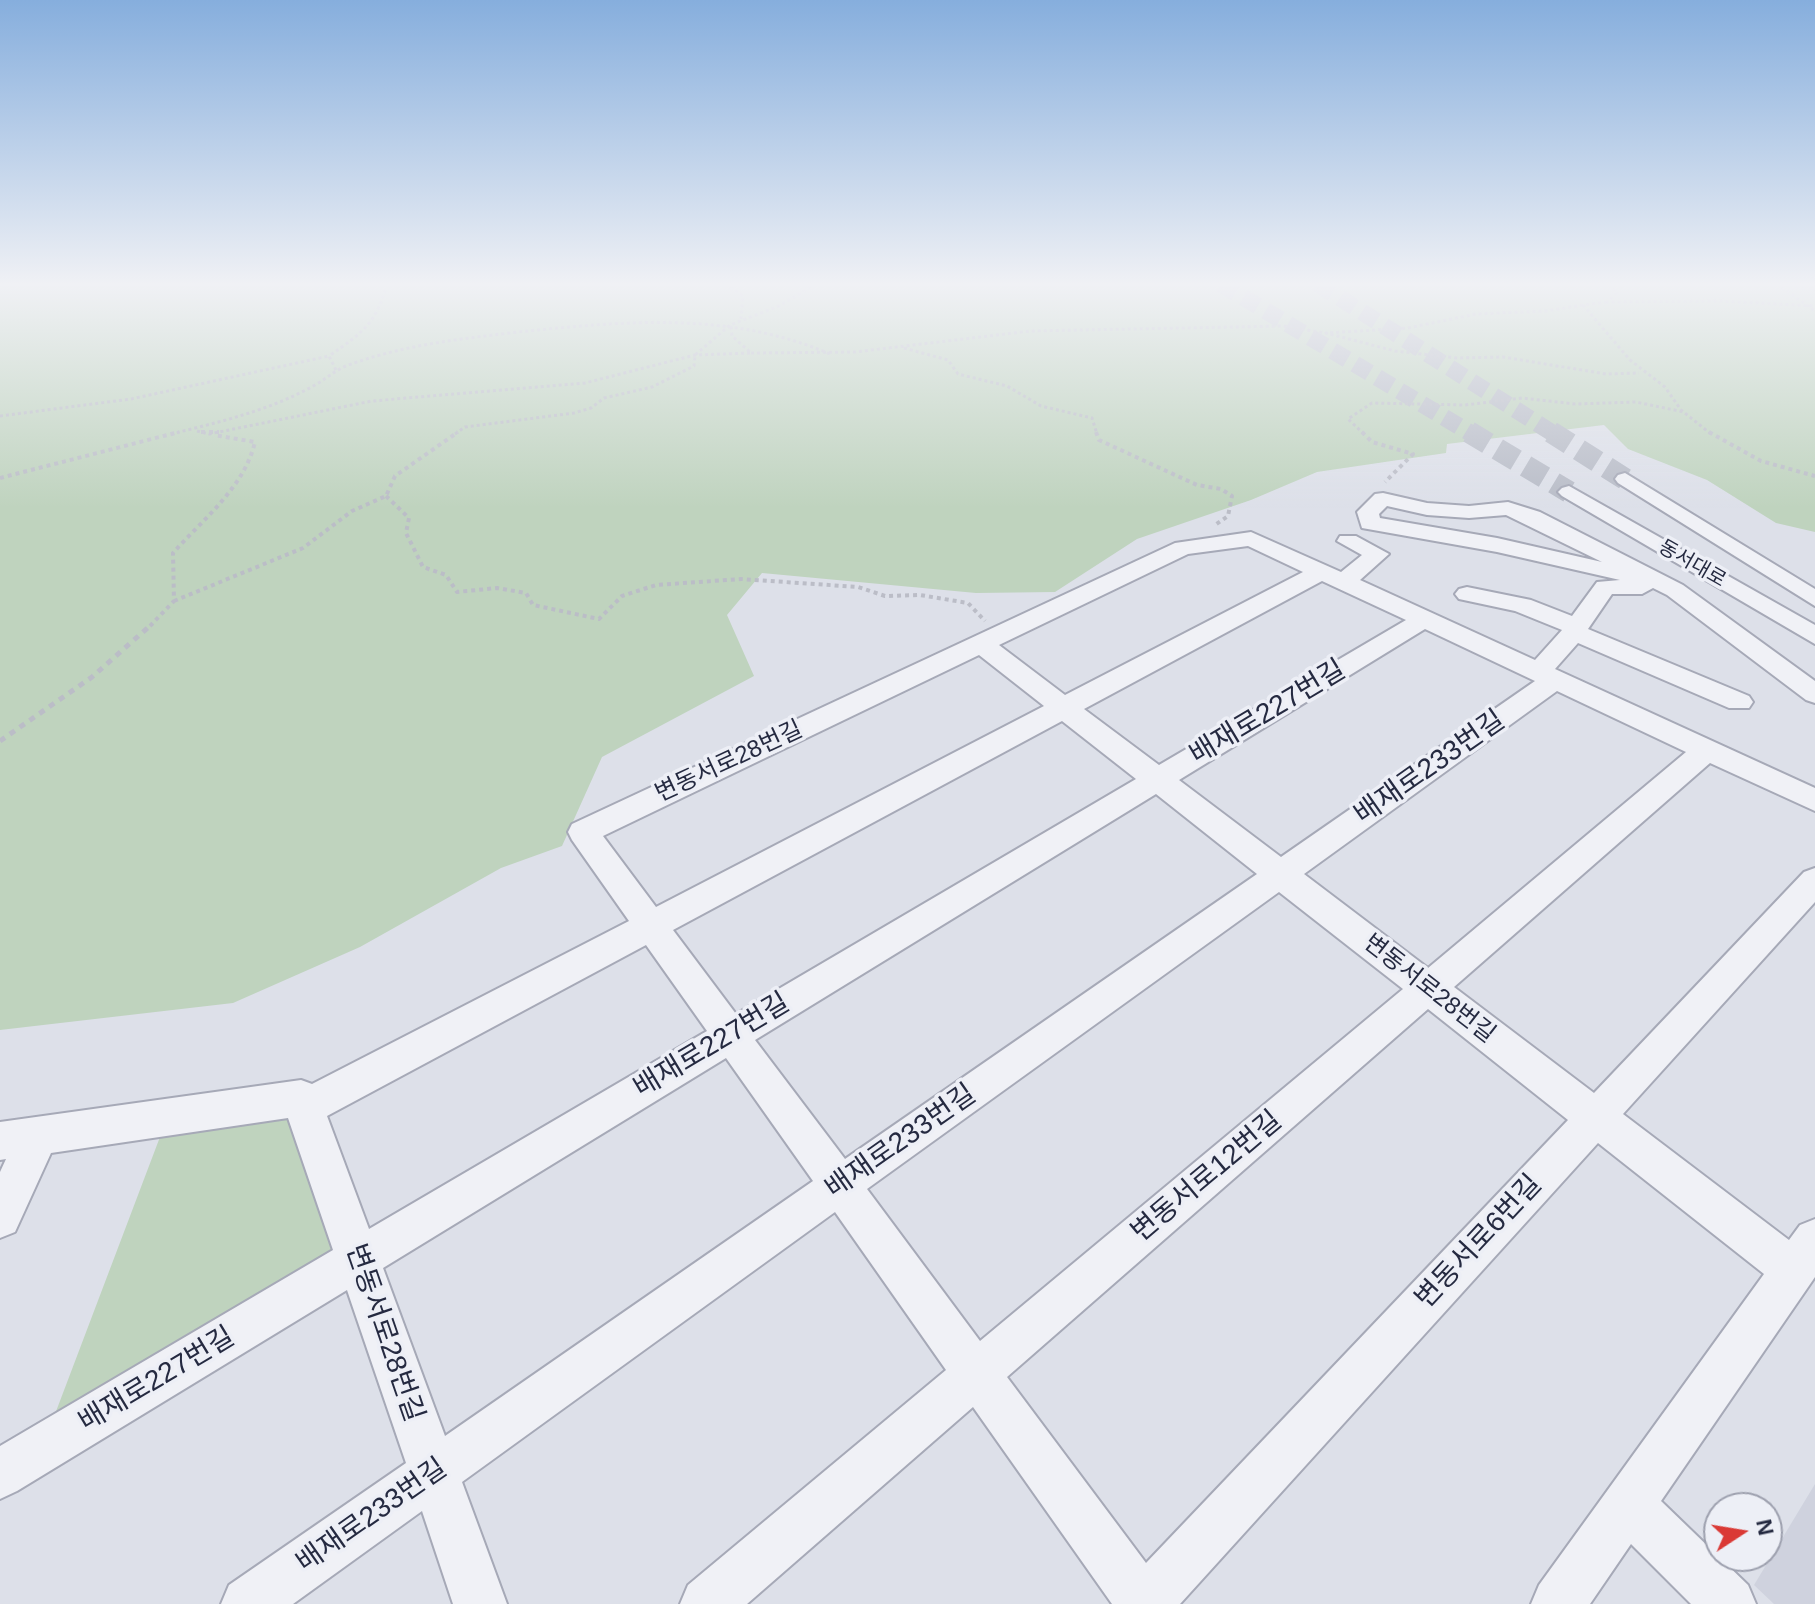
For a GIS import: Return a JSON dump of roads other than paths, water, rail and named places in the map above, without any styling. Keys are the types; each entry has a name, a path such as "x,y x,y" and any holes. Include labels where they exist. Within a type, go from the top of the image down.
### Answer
{"street":[{"name":"동서대로","path":"1625,479 1815,599"},
{"name":"동서대로","path":"1569,492 1815,636"},
{"path":"1670,588 1497,545 1436,537 1370,523 1368,512 1383,499 1427,509 1469,512 1508,508 1590,544 1670,588 1815,694"},
{"name":"변동서로28번길","path":"1144,1604 583,832 1183,548 1251,539 1815,800"},
{"path":"0,1217 19,1139 301,1098 305,1108 1064,708 1378,554 1348,541"},
{"name":"배재로233번길","path":"248,1604 1280,874 1546,676 1605,587 1670,588"},
{"path":"1467,594 1522,605 1739,702"},
{"name":"배재로227번길","path":"0,1474 1425,619"},
{"name":"변동서로28번길","path":"991,639 1064,708 1595,1117 1804,1255"},
{"name":"변동서로12번길","path":"707,1604 1707,750"},
{"name":"변동서로6번길","path":"1144,1604 1815,881"},
{"name":"변동서로28번길","path":"305,1108 480,1604"},
{"path":"1558,1604 1804,1255"},
{"path":"1628,1505 1729,1604"}],"tunnel":[{"path":"1346,359 1472,434"},
{"path":"1436,359 1554,434"},
{"path":"1469,432 1569,492"},
{"path":"1551,432 1625,479"}]}
